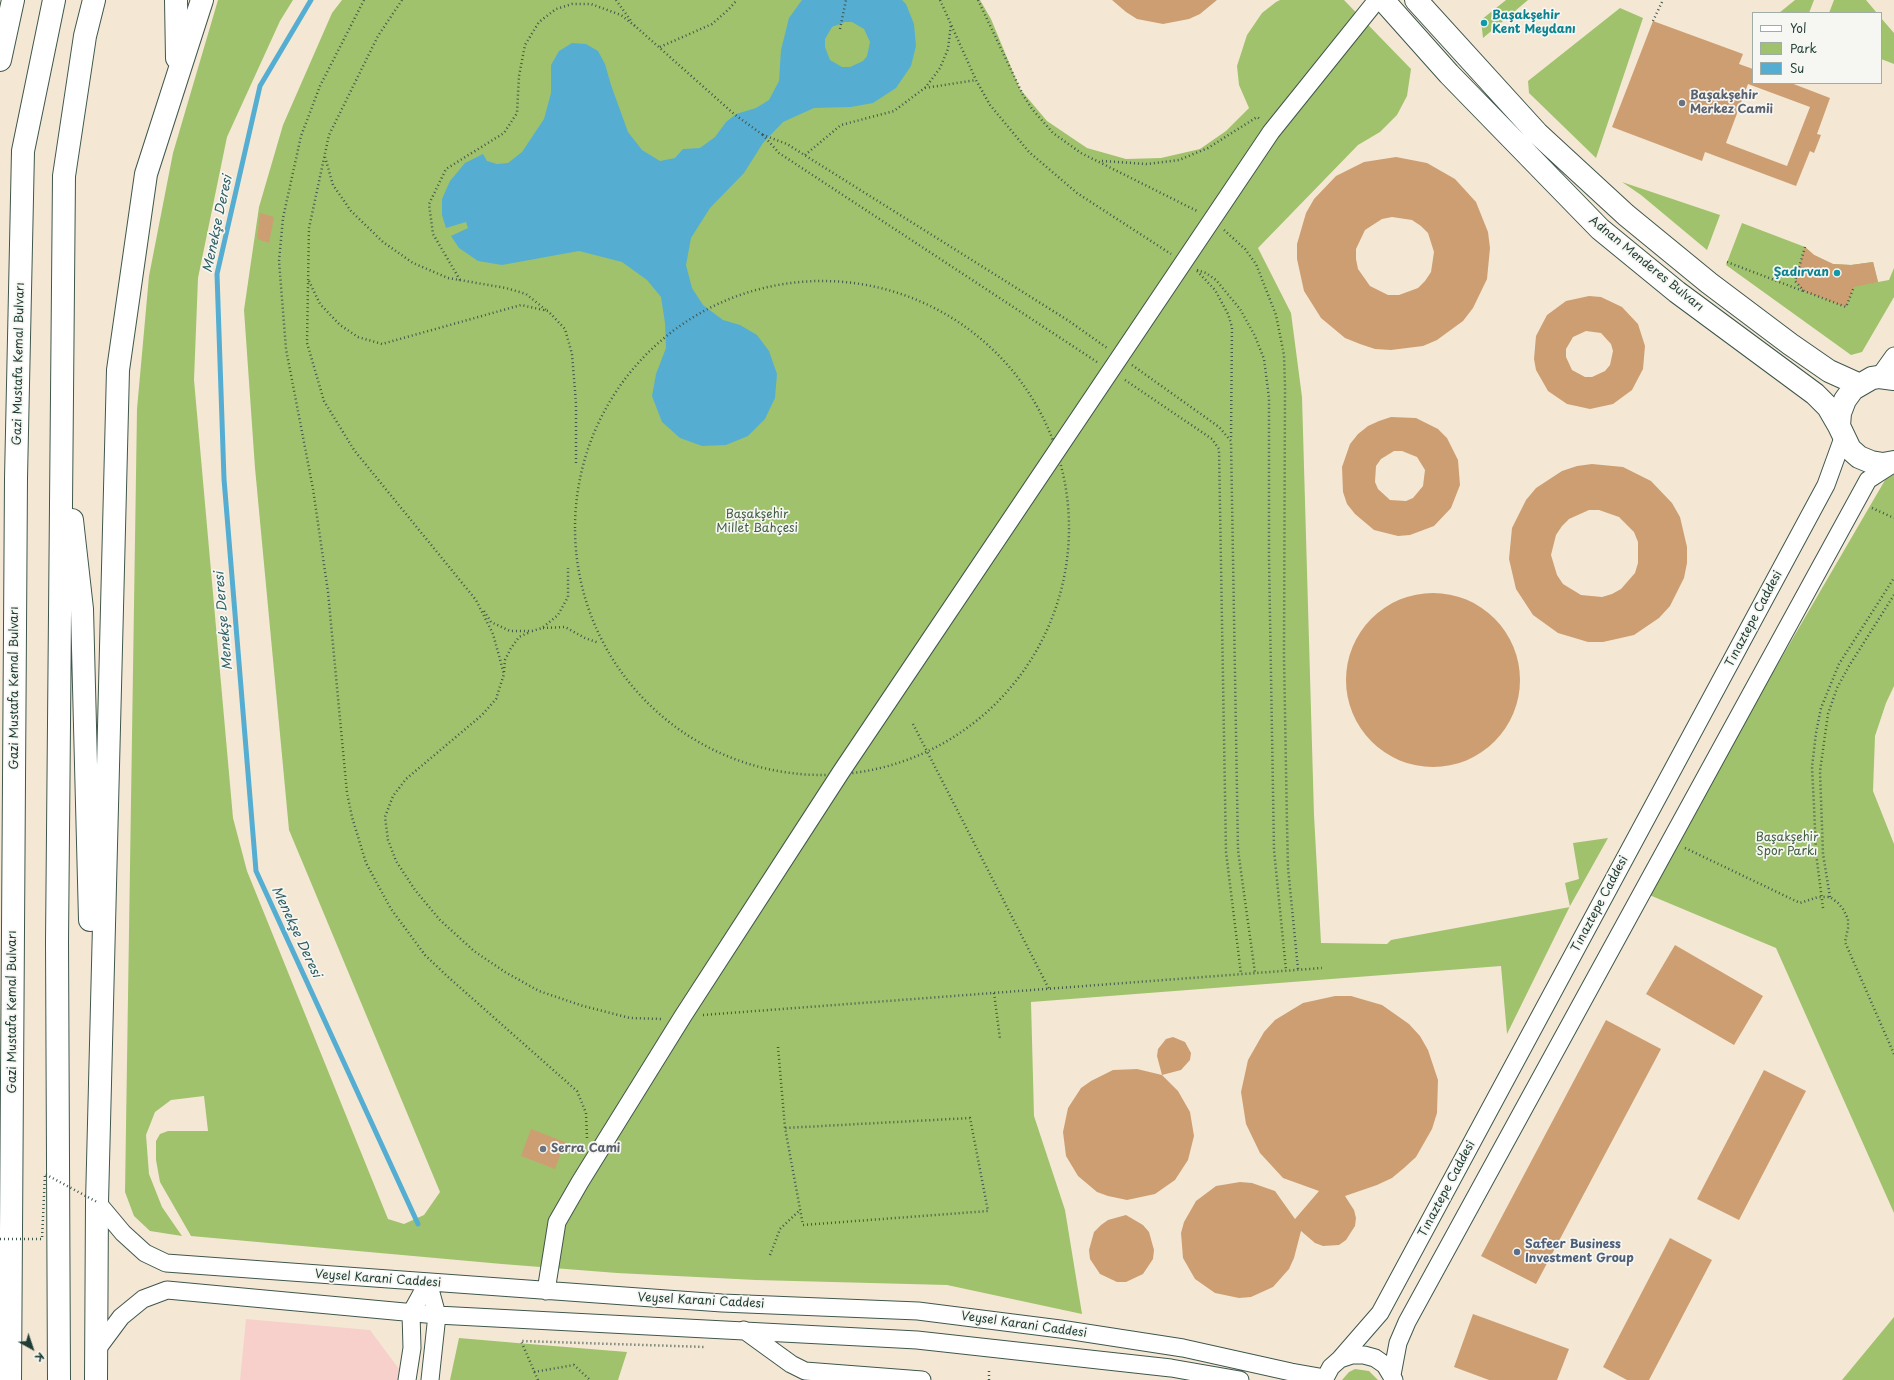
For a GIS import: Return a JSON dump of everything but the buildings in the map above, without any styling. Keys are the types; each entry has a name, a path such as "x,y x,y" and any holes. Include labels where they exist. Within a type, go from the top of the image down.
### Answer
{"main road":[{"path":"0,60 13,0"},
{"name":"Gazi Mustafa Kemal Bulvarı","path":"10,1380 16,478 23,151 54,0"},
{"path":"59,1380 57,934 64,176 84,36 94,0"},
{"path":"176,0 177,77"},
{"path":"96,1380 97,1202 118,370 146,174 202,0"},
{"name":"Adnan Menderes Bulvarı","path":"1384,0 1449,74 1600,229 1677,292 1815,394 1828,407 1850,449 1860,457 1871,462 1883,464 1894,462"},
{"name":"Adnan Menderes Bulvarı","path":"1416,0 1537,133 1626,215 1709,283 1790,344 1829,370 1878,380"},
{"path":"1841,432 1840,413 1845,400 1853,389 1878,380"},
{"path":"61,417 82,609 97,1202"}],"street":[{"path":"546,1291 557,1222 580,1182 683,1016 841,772 1120,356 1190,266 1212,220 1273,129 1376,0"},
{"path":"1878,380 1894,356"},
{"name":"Tınaztepe Caddesi","path":"1324,1379 1331,1367 1340,1359 1380,1313 1826,485 1841,432"},
{"path":"1393,1377 1398,1343 1407,1322 1868,480 1894,462"},
{"name":"Veysel Karani Caddesi","path":"97,1202 123,1233 145,1253 166,1263 722,1303 918,1311 1060,1329 1183,1348 1324,1379"},
{"path":"407,1380 412,1348 411,1313 428,1282"},
{"path":"428,1282 437,1315 430,1380"},
{"name":"Veysel Karani Caddesi","path":"96,1352 121,1317 143,1299 167,1290 437,1315 657,1328 743,1330 916,1340 1171,1368 1240,1380"},
{"path":"743,1330 791,1364 805,1370 880,1378 922,1380"},
{"path":"1340,1359 1352,1355 1364,1354 1375,1358 1385,1365 1393,1377"}],"path":[{"path":"364,0 320,86 301,136 284,211 279,261 286,349 313,489 328,592 348,793 352,817 366,863 377,884 391,909 425,955 577,1092 586,1113 588,1130 586,1143"},
{"path":"402,0 378,36 329,136 309,228 307,343 324,401 354,450 464,584 491,622 510,631 532,631"},
{"path":"616,0 635,26"},
{"path":"660,47 712,24 729,10 737,0"},
{"path":"840,29 846,0"},
{"path":"940,0 976,80 990,105 1029,152 1077,193 1190,266 1206,273 1216,280 1240,309 1255,336 1264,359 1269,398 1269,558 1274,850 1286,970"},
{"path":"978,0 1014,79 1032,109 1049,129 1066,143 1204,215 1233,236 1256,264 1276,315 1284,356 1286,387 1284,657 1286,818 1288,868 1298,969"},
{"path":"1653,20 1663,0"},
{"path":"460,280 433,234 429,204 446,169 504,133 517,113 519,76 525,45 539,22 556,9 572,4 591,4 621,15 660,47 734,114 764,135 787,144 1069,321 1219,426 1231,441"},
{"path":"805,155 841,125 894,111 925,88 940,68 948,49 951,24"},
{"path":"925,88 976,80"},
{"path":"1100,161 1147,164 1179,160 1208,148 1257,117 1273,129"},
{"path":"764,135 779,153 1212,439 1219,449 1226,852 1241,974"},
{"path":"325,156 333,185 351,211 382,242 413,263 448,278 506,288 526,294 548,311 565,329 572,354 576,403 576,469 606,404 651,348 689,322 724,302 784,284 864,284 935,309 993,349 1039,411 1057,451 1071,500 1072,554"},
{"path":"1804,291 1795,281 1805,248"},
{"path":"1727,262 1846,307 1854,287"},
{"path":"1190,266 1215,290 1228,314 1232,327 1231,441 1238,850 1255,973"},
{"path":"308,279 320,304 340,325 358,338 382,344 521,305 548,311"},
{"path":"1868,507 1894,518"},
{"path":"542,628 558,615 568,597 568,563 572,578"},
{"path":"1055,622 1070,569"},
{"path":"1823,908 1816,854 1812,767 1821,708 1840,664 1894,578"},
{"path":"1830,897 1824,854 1820,771 1828,714 1837,688 1849,666 1894,596"},
{"path":"478,604 493,634 504,674"},
{"path":"588,621 599,643 638,692 661,709"},
{"path":"599,643 585,638 565,627 542,628 520,637 511,648 505,660 504,674 496,699 482,715 406,779 393,796 385,816 388,840 396,861 415,890 440,920 474,951 505,972 539,991 583,1006 630,1018 664,1019 683,1016 994,994 1322,968"},
{"path":"803,770 825,773 841,772 884,766 927,753 978,722 1014,687 1049,636"},
{"path":"913,724 1050,989"},
{"path":"730,752 744,760 758,762"},
{"path":"1683,848 1800,903 1822,897 1830,897 1844,909 1848,919 1845,942 1894,1054"},
{"path":"994,994 1000,1039"},
{"path":"778,1047 785,1128 803,1225 988,1211 970,1118 785,1128"},
{"path":"0,1239 42,1239 45,1174 97,1202"},
{"path":"770,1255 780,1229 800,1210"},
{"path":"538,1380 522,1340 708,1348"},
{"path":"534,1372 574,1365 590,1380"},
{"path":"989,1372 989,1380"}],"shaded area":[{"path":"246,1319 370,1330 399,1369 398,1380 240,1380"}],"green space":[{"name":"Başakşehir Millet Bahçesi","path":"218,0 293,0 280,21 227,137 198,278 194,380 233,818 247,871 388,1219 404,1224 424,1215 440,1192 289,830 255,468 244,310 259,207 283,125 332,13 342,0 980,0 991,19 1020,89 1047,121 1087,148 1126,159 1161,158 1200,149 1226,131 1249,108 1239,85 1237,66 1247,35 1262,13 1276,2 1280,0 1344,0 1411,69 1407,96 1397,115 1380,132 1358,145 1258,248 1291,313 1302,397 1314,815 1321,943 1387,944 1391,940 1569,907 1507,1034 1501,966 1031,1002 1034,1116 1065,1210 1082,1314 947,1285 756,1280 617,1273 191,1236 160,1182 156,1160 156,1141 160,1134 168,1131 208,1131 204,1096 171,1100 155,1112 146,1135 149,1174 162,1207 182,1236 150,1231 134,1216 125,1192 137,409 149,276 173,153"},
{"path":"1506,0 1528,0 1483,38 1481,20"},
{"path":"1795,0 1814,0 1809,12 1780,12"},
{"path":"1834,0 1866,0 1876,12 1829,12"},
{"path":"1620,8 1643,18 1596,158 1529,93 1528,81"},
{"path":"1882,19 1894,33 1894,64 1882,59"},
{"path":"1622,182 1720,215 1707,250 1641,195"},
{"path":"1742,223 1805,247 1814,255 1833,264 1851,265 1873,262 1878,282 1889,280 1894,268 1894,297 1862,352 1851,355 1726,265"},
{"name":"Başakşehir Spor Parkı","path":"1894,472 1894,686 1886,703 1875,736 1873,791 1894,844 1894,1213 1776,948 1647,894 1667,854 1888,475"},
{"path":"1608,838 1570,906 1565,883 1579,879 1573,843"},
{"path":"1894,1317 1894,1380 1842,1380"},
{"path":"459,1338 627,1352 618,1380 450,1380"},
{"path":"1355,1369 1369,1371 1378,1380 1342,1380 1349,1372"}],"water":[{"path":"802,0 902,0 906,4 914,24 916,46 911,66 896,88 873,103 851,107 814,108 783,122 763,143 744,173 710,208 691,238 686,265 692,288 703,305 723,320 740,325 757,335 769,351 777,374 775,398 765,419 748,436 726,445 702,446 680,438 662,422 652,396 656,374 666,348 665,323 661,297 647,280 622,262 579,251 502,265 478,261 459,248 451,236 468,228 466,222 446,228 442,215 442,199 450,181 465,163 483,154 487,161 497,164 508,163 522,152 544,119 551,93 551,65 559,51 572,43 586,44 598,51 605,64 628,132 642,150 660,161 675,158 683,149 700,148 715,137 726,122 736,114 756,108 769,100 779,81 781,50 789,18","holes":["845,22 852,22 864,29 870,42 867,56 863,61 850,67 842,67 830,60 825,47 825,39 832,27"]}],"waterway":[{"name":"Menekşe Deresi","path":"311,0 260,86 217,274 224,479 256,871 418,1224"}],"place":[{"name":"Başakşehir Kent Meydanı","path":"1484,23"},
{"name":"Başakşehir Merkez Camii","path":"1682,103"},
{"name":"Şadırvan","path":"1837,273"},
{"name":"Serra Cami","path":"543,1149"},
{"name":"Safeer Business Investment Group","path":"1517,1252"}]}
